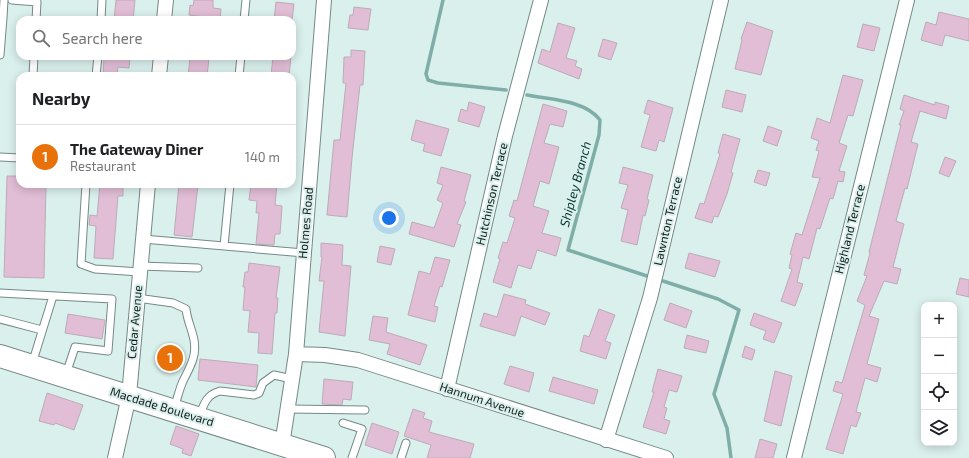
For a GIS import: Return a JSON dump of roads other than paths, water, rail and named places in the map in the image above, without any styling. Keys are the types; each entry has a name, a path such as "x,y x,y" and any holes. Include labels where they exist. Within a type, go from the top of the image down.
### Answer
{"main road":[{"name":"Macdade Boulevard","path":"0,356 324,458"}],"street":[{"path":"164,16 166,0"},
{"name":"Holmes Road","path":"282,445 296,354 324,0"},
{"name":"Hutchinson Terrace","path":"447,389 505,136 541,0"},
{"name":"Lawnton Terrace","path":"606,440 650,298 720,0"},
{"name":"Highland Terrace","path":"794,458 907,0"},
{"path":"159,72 161,60"},
{"name":"Cedar Avenue","path":"115,458 129,396 148,188"},
{"name":"Hannum Avenue","path":"296,354 325,355 358,360 666,458"}],"lane":[{"path":"0,55 1,18 4,0"},
{"path":"12,0 37,2 36,16"},
{"path":"101,16 102,0"},
{"path":"244,16 246,0"},
{"path":"33,72 34,60"},
{"path":"96,72 98,60"},
{"path":"239,72 241,60"},
{"path":"0,157 16,158"},
{"path":"86,188 81,264 96,269 198,268"},
{"path":"224,246 230,188"},
{"path":"143,239 304,253"},
{"path":"0,292 112,299 108,351 75,347 66,376"},
{"path":"32,366 53,296"},
{"path":"137,298 173,303 186,309 187,321 194,339 194,354 189,372 183,381 173,410"},
{"path":"0,319 42,330"},
{"path":"199,418 207,397 214,393 220,391 254,395 259,393 263,383 274,375 292,379"},
{"path":"288,409 365,410"},
{"path":"343,423 362,429 352,458"},
{"path":"401,458 406,443"}],"waterway":[{"name":"Shipley Branch","path":"443,0 426,74 428,80 438,83 506,90"},
{"name":"Shipley Branch","path":"527,95 567,102 586,108 594,113 600,120 599,135 568,250 647,276"},
{"name":"Shipley Branch","path":"663,281 718,299 739,310 714,394 727,428 731,458"}],"place":[{"name":"The Gateway Diner","path":"170,358"}]}
